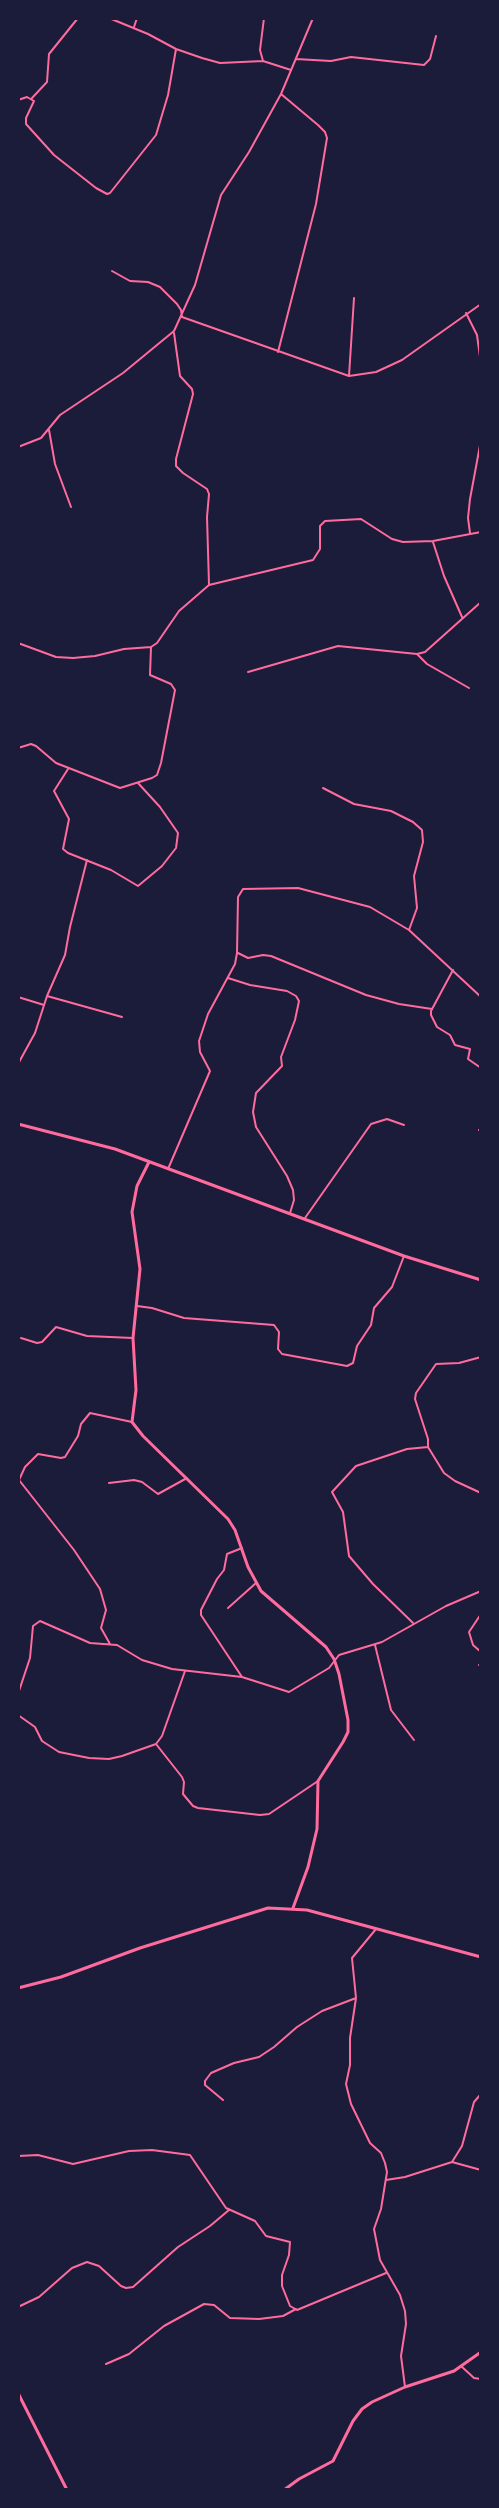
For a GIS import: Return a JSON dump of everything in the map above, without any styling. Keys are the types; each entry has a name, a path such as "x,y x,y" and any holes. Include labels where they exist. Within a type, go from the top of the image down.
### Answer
{"street":[{"path":"18,100 32,98 46,82 49,54 78,18"},
{"path":"109,18 134,27 176,49 220,63 263,61 291,70"},
{"path":"134,27 137,18"},
{"path":"263,61 260,50 264,18"},
{"path":"18,447 41,438 60,415 123,373 174,331 195,285 221,195 249,152 281,94 313,18"},
{"path":"296,59 332,61 351,57 424,65 430,59 436,36"},
{"path":"32,98 34,101 26,118 30,131 54,155 96,188 107,194 110,193 156,135 173,74 176,49"},
{"path":"278,352 316,204 327,138 318,125 281,94"},
{"path":"112,270 130,281 148,282 160,286 177,304 182,317"},
{"path":"349,376 354,298"},
{"path":"182,317 349,376 376,372 402,360 481,304"},
{"path":"466,314 477,335 481,364"},
{"path":"174,331 180,376 192,389 193,394 176,466 207,489 209,494 207,517 209,585"},
{"path":"48,429 55,464 71,507"},
{"path":"470,533 468,518 470,500 481,440"},
{"path":"18,643 56,657 73,658 95,656 123,649 151,647 157,643 179,611 209,585 313,560 320,549 320,526 324,521 360,519 393,539 403,542 433,541 481,532"},
{"path":"433,541 462,617"},
{"path":"248,672 338,646 417,654 425,652 481,602"},
{"path":"18,748 31,744 48,758 68,769 120,788 152,778 160,770 175,690 171,684 150,675 151,647"},
{"path":"417,654 427,664 469,688"},
{"path":"68,769 54,791 69,819 63,849 138,886 162,866 176,848 178,833 172,821 138,783"},
{"path":"323,788 354,804 398,814 422,830 423,842 414,876 417,908 409,930"},
{"path":"18,1064 35,1033 47,996 65,955 87,860"},
{"path":"168,1169 208,1075 210,1067 200,1052 200,1041 208,1014 228,978 237,953 238,897 243,889 298,888 370,907 409,930 481,997"},
{"path":"237,953 248,958 271,956 366,994 399,1004 432,1009"},
{"path":"453,970 432,1009 432,1015 437,1027 450,1035 455,1045 470,1049 468,1059 481,1068"},
{"path":"228,978 250,985 287,991 296,996 299,1001 295,1020 280,1057 282,1066 256,1093 253,1112 256,1127 287,1176 293,1190 294,1200 290,1214"},
{"path":"47,996 122,1017"},
{"path":"18,997 44,1005"},
{"path":"304,1219 371,1124 387,1119 404,1125"},
{"path":"18,1124 115,1149 404,1256 481,1280"},
{"path":"132,1422 136,1390 133,1338 139,1255 132,1212 137,1186 149,1162"},
{"path":"137,1306 184,1318 274,1325 279,1332 278,1349 285,1356 351,1365 355,1359 357,1346 371,1325 374,1308 392,1287 404,1256"},
{"path":"21,1338 37,1343 56,1328 87,1336 133,1338"},
{"path":"481,1357 459,1363 436,1364 416,1393 415,1399 428,1438 428,1447 447,1475 481,1493"},
{"path":"110,1644 101,1628 106,1610 100,1589 74,1550 19,1480 26,1467 38,1454 65,1457 78,1436 81,1424 90,1413 132,1422 143,1436 228,1519 235,1530 256,1584 272,1602 326,1647 334,1659 348,1720 348,1732 318,1781 269,1814 260,1815 193,1806 183,1794 182,1777 156,1744"},
{"path":"414,1623 373,1584 349,1556 343,1512 333,1492 356,1466 407,1449 428,1447"},
{"path":"109,1483 134,1480 142,1482 160,1494 187,1478"},
{"path":"242,1548 227,1554 224,1570 201,1610 201,1615 242,1677"},
{"path":"228,1608 256,1584"},
{"path":"18,1694 30,1658 33,1626 37,1622 53,1626 90,1643 123,1647 142,1660 185,1671 242,1677 289,1692 329,1668 334,1659 344,1652 375,1645 414,1623 481,1591"},
{"path":"481,1614 469,1632 474,1645 481,1652"},
{"path":"375,1645 391,1710 414,1740"},
{"path":"18,1715 35,1727 42,1741 50,1748 71,1755 109,1759 156,1744 167,1722 185,1671"},
{"path":"293,1908 308,1867 316,1829 318,1781"},
{"path":"18,1988 61,1977 140,1948 268,1908 293,1908 481,1957"},
{"path":"376,1929 352,1958 356,1998 346,2092 370,2144 381,2153 387,2172 381,2208 374,2229 380,2260 400,2295 405,2311 406,2324 401,2356 405,2387"},
{"path":"223,2100 206,2085 205,2081 211,2073 234,2062 259,2057 274,2048 297,2027 322,2012 356,1998"},
{"path":"452,2162 462,2146 474,2102 481,2094"},
{"path":"18,2156 38,2155 73,2164 129,2151 184,2152 193,2158 201,2174 223,2205 255,2221 266,2236 290,2242 289,2255 282,2275 282,2286 290,2306 296,2309"},
{"path":"386,2180 405,2177 452,2162 481,2170"},
{"path":"18,2307 39,2297 72,2268 87,2262 99,2266 121,2286 133,2287 178,2247 230,2210"},
{"path":"106,2364 129,2354 164,2326 204,2304 214,2305 230,2318 259,2319 283,2316 386,2273"},
{"path":"284,2490 299,2479 333,2461 353,2421 362,2409 405,2387 441,2376 481,2352"},
{"path":"461,2366 474,2378 481,2379"},
{"path":"18,2393 67,2490"}]}
